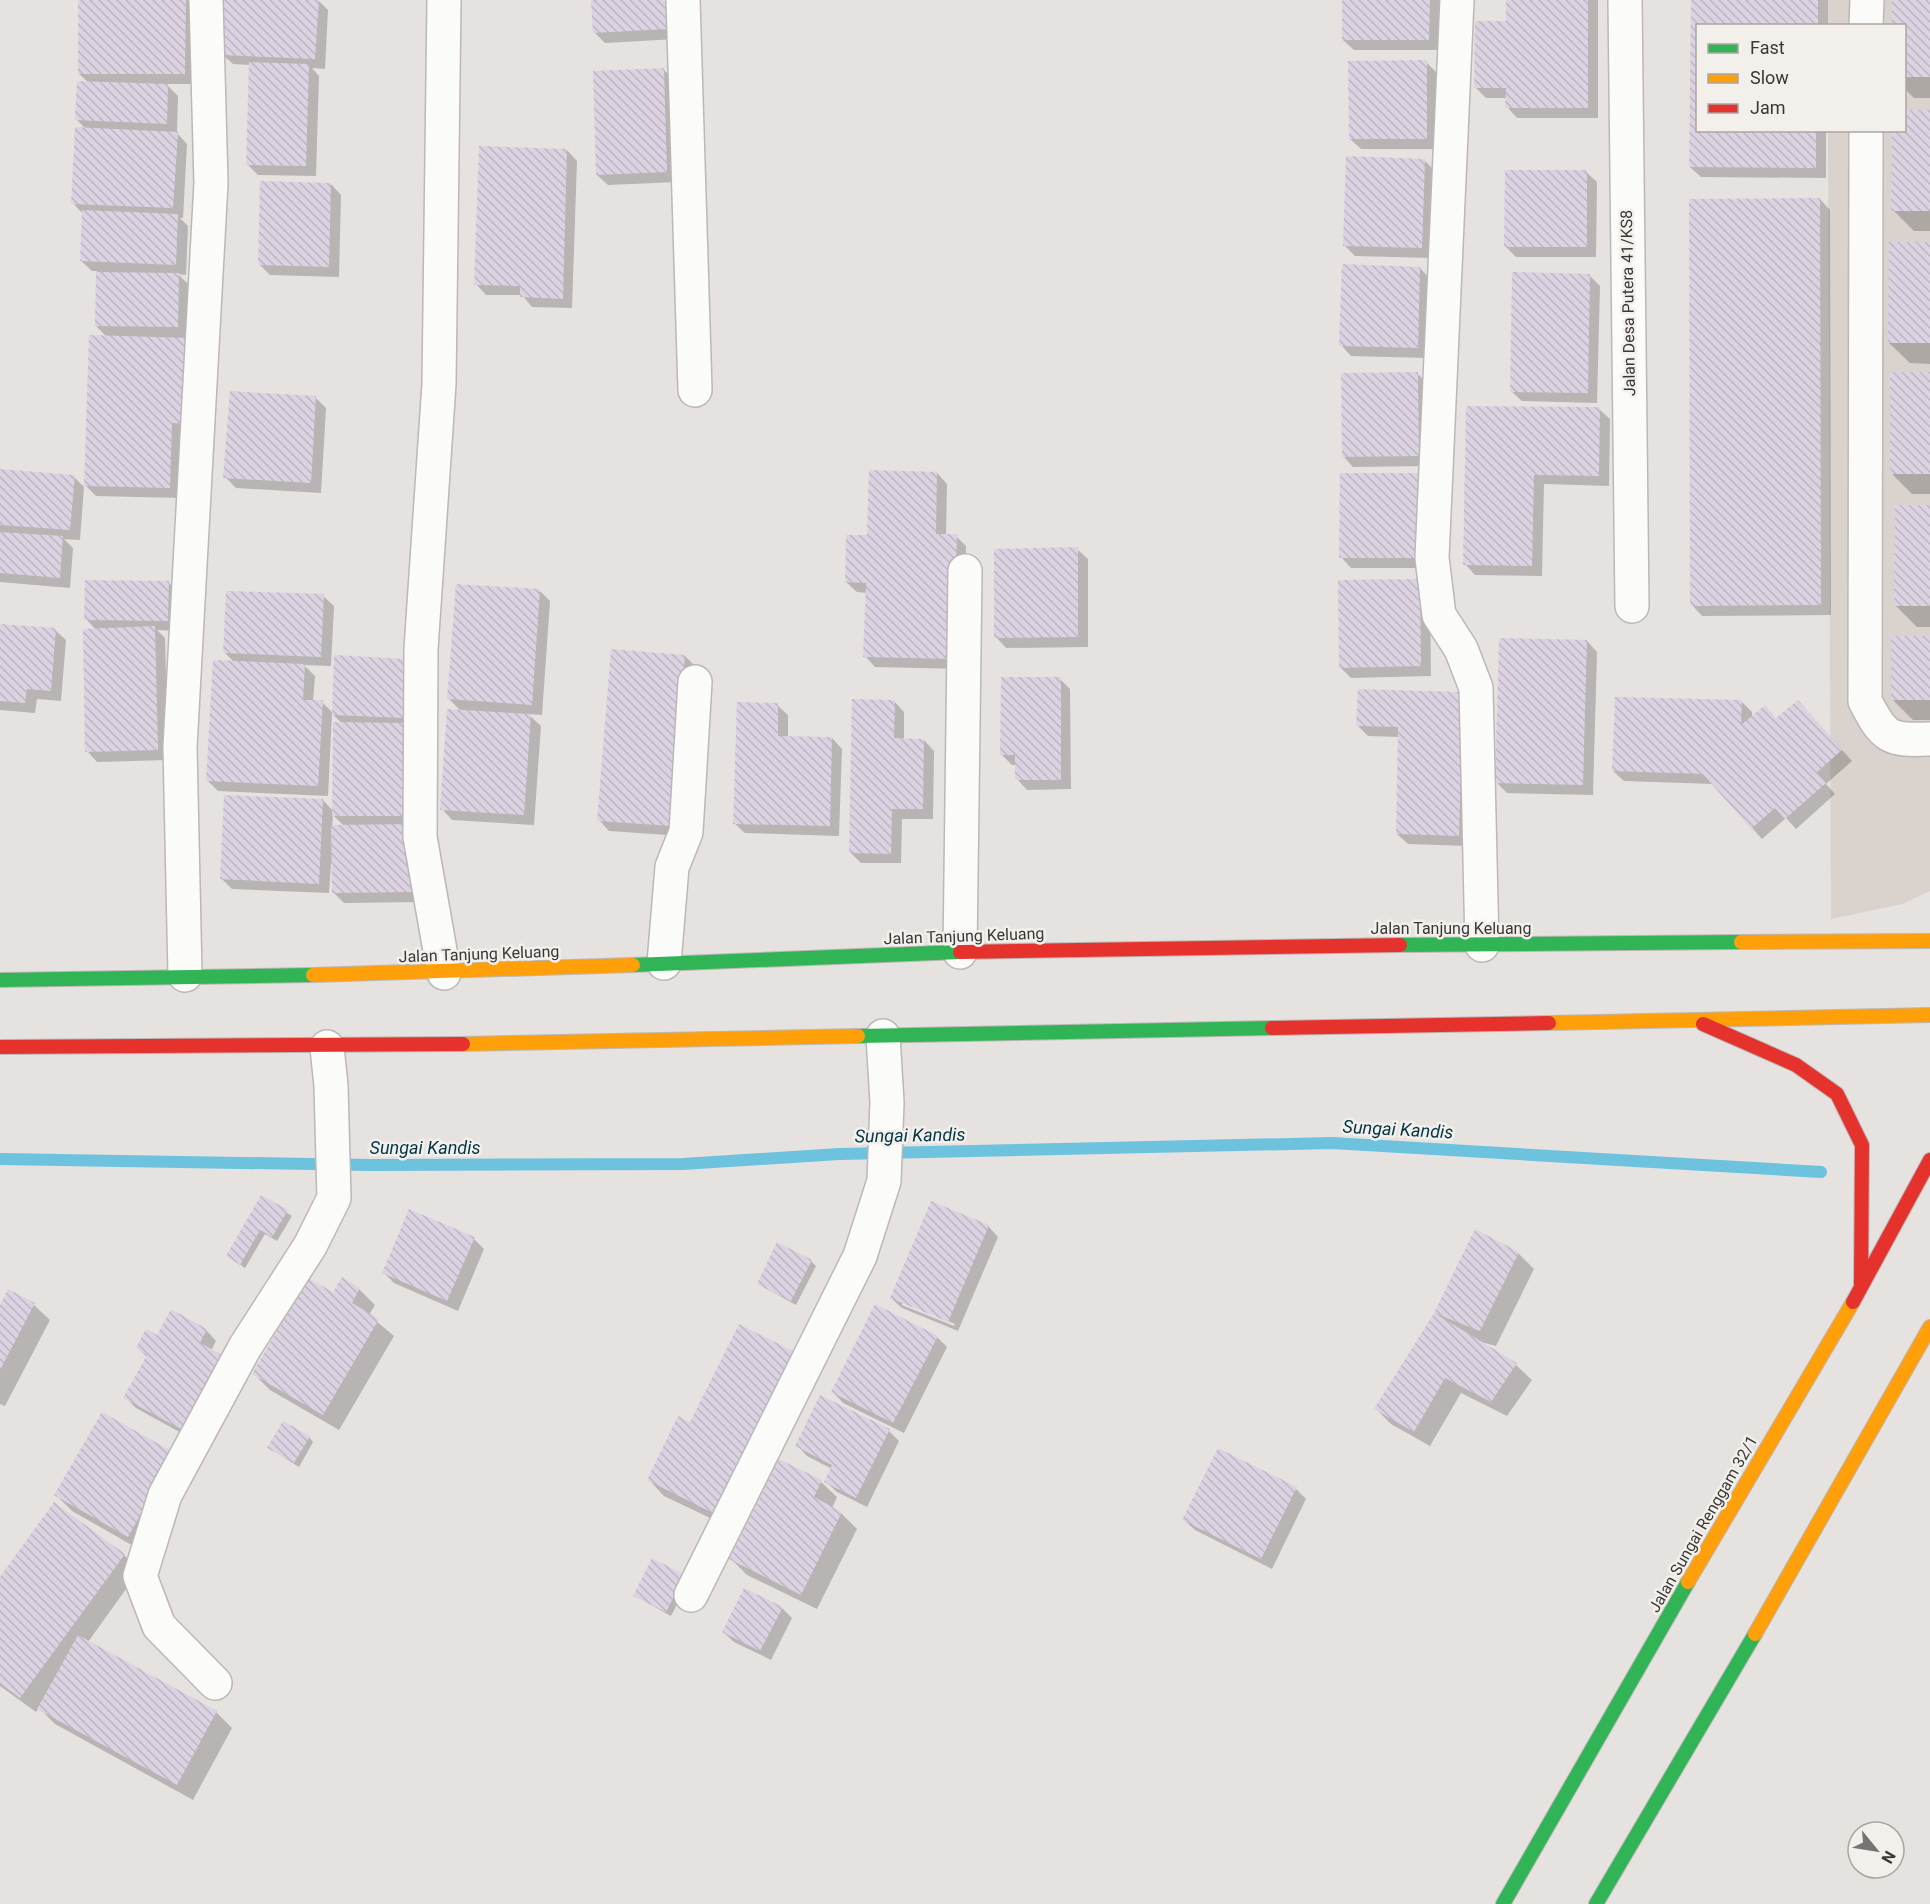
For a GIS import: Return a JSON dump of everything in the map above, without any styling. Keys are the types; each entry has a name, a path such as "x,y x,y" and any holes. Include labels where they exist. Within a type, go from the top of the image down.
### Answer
{"main road":[{"name":"Jalan Tanjung Keluang","path":"0,980 185,975 444,973 960,952 1232,946 1930,942"},
{"path":"0,1047 327,1047 1930,1015"},
{"path":"1695,1020 1796,1065 1837,1094 1862,1145 1861,1289"},
{"name":"Jalan Sungai Renggam 32/1","path":"1503,1904 1721,1525 1861,1289 1930,1160"},
{"path":"1596,1904 1766,1616 1930,1327"}],"street":[{"path":"185,975 180,747 211,183 206,0"},
{"path":"444,0 439,384 421,649 420,837 444,973"},
{"path":"683,0 695,390"},
{"path":"1456,0 1432,558 1439,615 1461,649 1476,687 1482,945"},
{"name":"Jalan Desa Putera 41/KS8","path":"1625,0 1632,606"},
{"path":"1866,24 1867,0"},
{"path":"1866,132 1865,701 1878,727 1899,740 1930,739"},
{"path":"960,952 965,571"},
{"path":"664,963 672,867 686,832 695,682"},
{"path":"691,1595 860,1256 884,1181 887,1102 883,1036"},
{"path":"215,1683 159,1626 140,1576 165,1496 245,1347 310,1246 334,1198 331,1086 327,1047"}],"shaded area":[{"path":"1828,0 1930,0 1930,891 1902,904 1831,919 1828,132 1906,132 1906,24 1828,24"}],"building":[{"path":"78,0 186,0 185,74 78,74"},
{"path":"224,0 319,0 315,59 221,55"},
{"path":"591,0 666,0 668,29 593,33"},
{"path":"1342,0 1430,0 1429,40 1342,40"},
{"path":"1506,0 1588,0 1588,108 1505,108 1506,88 1474,88 1475,21 1506,21"},
{"path":"1691,0 1818,0 1818,24 1696,24 1696,132 1816,132 1816,168 1689,167"},
{"path":"1892,0 1930,0 1930,77 1906,77 1906,24 1892,24"},
{"path":"1427,60 1427,139 1349,139 1348,61"},
{"path":"249,62 309,64 306,166 246,165"},
{"path":"664,68 667,172 596,175 593,71"},
{"path":"77,81 168,84 167,124 75,120"},
{"path":"1906,110 1930,110 1930,211 1891,211 1892,132 1906,132"},
{"path":"75,127 178,132 173,208 71,204"},
{"path":"479,146 567,149 563,299 520,297 520,286 474,285"},
{"path":"1346,156 1425,159 1422,248 1343,246"},
{"path":"1505,170 1587,170 1587,247 1504,247"},
{"path":"260,181 331,183 329,267 258,265"},
{"path":"1820,198 1821,605 1690,606 1689,199"},
{"path":"82,210 178,214 176,265 80,261"},
{"path":"1889,242 1930,242 1930,343 1888,343"},
{"path":"1342,264 1420,267 1418,348 1339,346"},
{"path":"96,272 179,273 178,327 95,326"},
{"path":"1512,272 1590,274 1588,393 1510,392"},
{"path":"89,335 191,338 187,424 172,423 170,488 84,486"},
{"path":"1418,372 1419,456 1342,457 1341,373"},
{"path":"1890,372 1930,372 1930,474 1890,474"},
{"path":"230,391 316,396 311,483 223,478"},
{"path":"1466,406 1600,407 1599,476 1534,475 1532,566 1463,565"},
{"path":"0,469 75,475 70,530 0,525"},
{"path":"869,470 937,472 936,534 957,534 954,659 863,657 866,583 845,582 846,535 867,535"},
{"path":"1340,473 1420,473 1419,558 1339,558"},
{"path":"1895,505 1930,505 1930,606 1894,606"},
{"path":"0,532 63,536 60,578 0,573"},
{"path":"1078,547 1078,637 994,638 994,549"},
{"path":"1420,579 1421,666 1339,668 1338,580"},
{"path":"85,580 169,581 168,621 84,620"},
{"path":"456,584 540,589 532,705 447,699"},
{"path":"226,591 324,594 321,657 223,653"},
{"path":"0,624 56,628 51,691 27,689 25,703 0,701"},
{"path":"155,626 158,750 85,752 83,629"},
{"path":"1891,636 1930,636 1930,700 1891,700"},
{"path":"1499,638 1587,640 1583,785 1495,783"},
{"path":"611,649 685,655 672,826 597,821"},
{"path":"334,655 405,659 403,718 332,715"},
{"path":"213,660 305,664 303,700 323,700 318,786 206,781"},
{"path":"1001,677 1061,677 1061,780 1015,780 1015,755 1000,755"},
{"path":"1358,689 1463,692 1459,836 1396,834 1398,727 1356,726"},
{"path":"1615,697 1742,700 1741,725 1765,705 1776,718 1798,700 1842,750 1817,772 1826,783 1785,819 1775,808 1751,829 1703,774 1612,771"},
{"path":"852,699 895,700 894,738 924,739 923,809 892,809 891,854 849,853"},
{"path":"737,702 778,703 778,736 832,737 830,826 733,824"},
{"path":"447,709 531,714 524,815 440,810"},
{"path":"333,722 406,723 406,816 332,816"},
{"path":"224,795 323,799 319,884 220,879"},
{"path":"411,824 412,892 332,893 331,825"},
{"path":"261,1195 288,1210 272,1237 260,1230 240,1265 226,1256"},
{"path":"931,1201 989,1225 948,1322 890,1298"},
{"path":"409,1209 475,1237 447,1301 382,1273"},
{"path":"1475,1229 1519,1252 1480,1331 1434,1313"},
{"path":"777,1242 812,1260 791,1301 757,1284"},
{"path":"342,1277 360,1288 352,1303 379,1319 323,1415 252,1374 308,1278 333,1292"},
{"path":"8,1289 35,1303 0,1370 0,1305"},
{"path":"875,1304 938,1336 893,1423 831,1392"},
{"path":"171,1309 207,1329 200,1343 224,1356 183,1430 123,1398 147,1355 136,1348 146,1329 157,1335"},
{"path":"1434,1313 1517,1363 1491,1402 1445,1378 1414,1432 1374,1409"},
{"path":"739,1324 793,1351 713,1513 647,1480 678,1416 690,1422"},
{"path":"820,1395 890,1429 856,1498 824,1482 832,1465 795,1446"},
{"path":"102,1412 175,1453 128,1537 54,1495"},
{"path":"283,1421 310,1436 294,1463 267,1448"},
{"path":"1218,1448 1297,1487 1261,1559 1182,1520"},
{"path":"779,1459 822,1480 814,1497 842,1512 801,1595 729,1559"},
{"path":"54,1502 125,1554 20,1698 0,1683 0,1577"},
{"path":"652,1558 685,1575 666,1612 633,1596"},
{"path":"744,1588 783,1607 760,1651 722,1632"},
{"path":"78,1635 217,1711 177,1785 37,1709"}],"waterway":[{"name":"Sungai Kandis","path":"0,1159 370,1165 683,1164 839,1154 1332,1143 1821,1172"}],"traffic: fast":[{"path":"1400,945 1741,942"},
{"path":"633,965 960,952"},
{"path":"0,980 313,975"},
{"path":"858,1036 1272,1028"},
{"path":"1503,1904 1688,1582"},
{"path":"1596,1904 1755,1634"}],"traffic: slow":[{"path":"1741,942 1930,941"},
{"path":"313,975 633,965"},
{"path":"1549,1023 1930,1015"},
{"path":"463,1044 858,1036"},
{"path":"1688,1582 1853,1302"},
{"path":"1755,1634 1930,1327"}],"traffic: jam":[{"path":"960,952 1400,945"},
{"path":"1272,1028 1549,1023"},
{"path":"1703,1024 1796,1065 1837,1094 1862,1145 1861,1284"},
{"path":"0,1047 463,1044"},
{"path":"1853,1302 1930,1160"}]}
